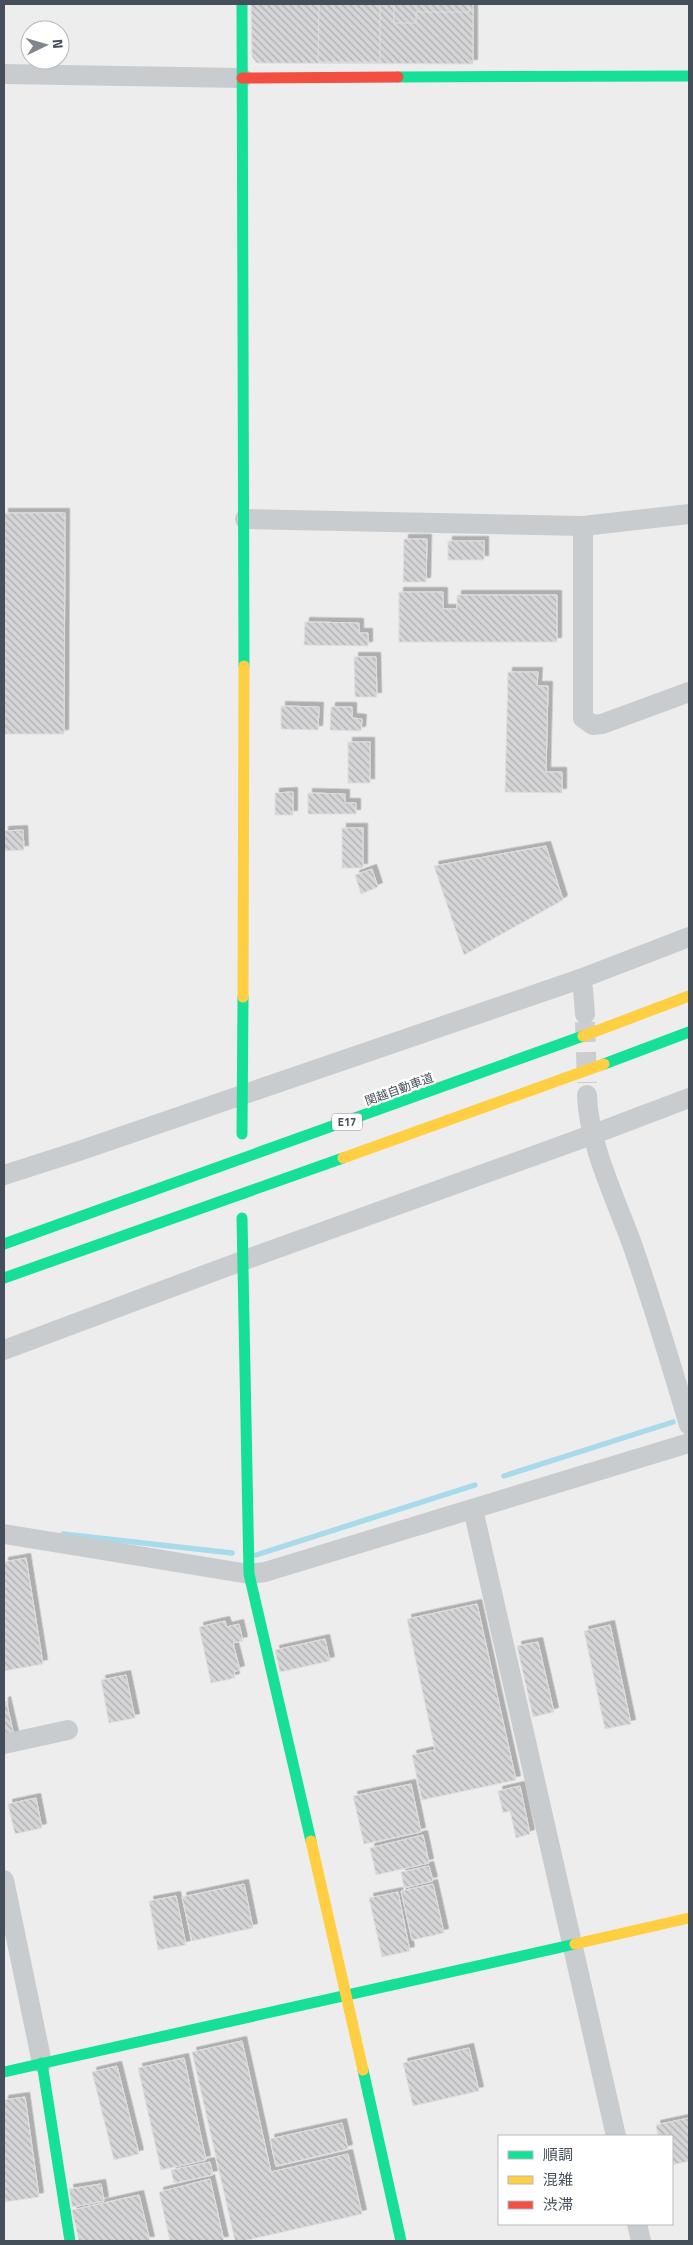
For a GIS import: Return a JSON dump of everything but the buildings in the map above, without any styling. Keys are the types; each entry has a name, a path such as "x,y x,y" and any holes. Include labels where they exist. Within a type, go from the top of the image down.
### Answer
{"main road":[{"path":"242,4 246,519 242,1134"},
{"path":"242,78 689,76"},
{"name":"関越自動車道","path":"4,1244 527,1058 689,996"},
{"path":"4,1278 546,1086 689,1032"},
{"path":"242,1218 249,1574 347,1995 401,2241"},
{"path":"4,2072 689,1918"},
{"path":"42,2063 70,2241"}],"street":[{"path":"4,74 242,78"},
{"path":"246,519 584,526 689,514"},
{"path":"584,526 583,718 593,725 602,724 689,692"},
{"path":"4,1175 242,1096 580,979 689,937"},
{"path":"580,979 583,989 584,1014"},
{"path":"587,1095 594,1134 648,1292 689,1425"},
{"path":"4,1350 689,1098"},
{"path":"4,1534 249,1574 265,1572 689,1443"},
{"path":"473,1509 616,2135"},
{"path":"4,1744 68,1730"},
{"path":"4,1880 42,2063"},
{"path":"637,2225 641,2241"}],"waterway":[{"path":"504,1476 673,1422"},
{"path":"256,1555 475,1485"},
{"path":"63,1534 232,1553"}],"tunnel":[{"path":"585,1022 587,1083"}],"traffic: fast":[{"path":"242,4 244,666"},
{"path":"398,77 689,76"},
{"path":"242,1134 243,997"},
{"path":"604,1064 689,1032"},
{"path":"4,1244 583,1036"},
{"path":"4,1278 343,1158"},
{"path":"242,1218 249,1574 311,1841"},
{"path":"4,2072 575,1944"},
{"path":"42,2063 70,2241"},
{"path":"363,2070 401,2241"}],"traffic: slow":[{"path":"243,997 244,666"},
{"path":"583,1036 689,996"},
{"path":"343,1158 604,1064"},
{"path":"311,1841 363,2070"},
{"path":"575,1944 689,1918"}],"traffic: jam":[{"path":"242,78 398,77"}]}
